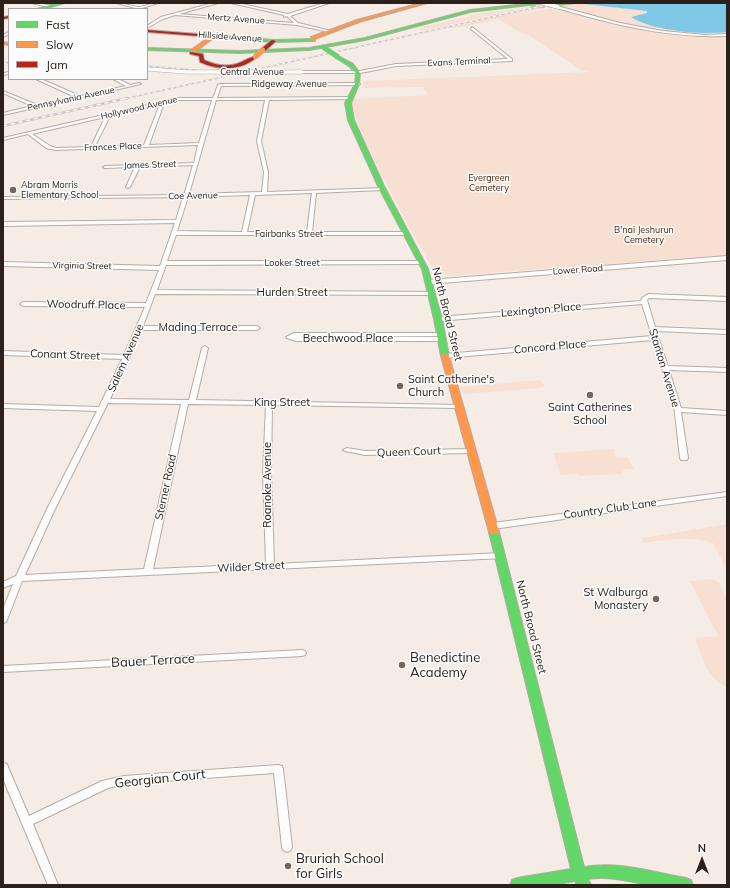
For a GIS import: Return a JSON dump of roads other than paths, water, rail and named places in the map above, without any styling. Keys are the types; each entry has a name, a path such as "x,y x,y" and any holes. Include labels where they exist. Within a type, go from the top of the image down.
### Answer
{"main road":[{"path":"42,8 63,3"},
{"path":"349,98 355,79 349,64 322,47 313,40 314,37 387,12 425,3"},
{"path":"558,6 574,3"},
{"path":"148,50 265,52 320,48 371,38 466,12 502,6 536,4"},
{"path":"190,51 251,55 294,53 329,48 376,38 466,13 536,4"},
{"name":"Hillside Avenue","path":"148,31 274,41 313,40"},
{"path":"285,41 326,32"},
{"path":"190,51 214,36"},
{"path":"190,51 200,54 202,60 210,65 228,66 244,64 251,55 263,50 274,41"},
{"name":"North Broad Street","path":"349,98 347,104 352,123 382,189 422,263 429,282 445,356 501,556 584,885"},
{"path":"517,885 595,871 619,872 686,885"}],"street":[{"path":"34,3 49,6"},
{"path":"119,3 139,8 156,3"},
{"path":"148,25 162,18 216,3"},
{"path":"233,3 287,15 297,24"},
{"path":"277,22 287,15 327,3"},
{"path":"536,4 558,6 594,18 661,33 688,36 727,35"},
{"name":"Mertz Avenue","path":"176,15 297,24 326,32"},
{"name":"Evans Terminal","path":"355,79 398,65 511,60 472,28"},
{"name":"Central Avenue","path":"148,69 187,72 338,72 355,79"},
{"path":"338,72 355,79"},
{"path":"252,84 254,79"},
{"name":"Ridgeway Avenue","path":"220,84 355,79"},
{"path":"40,80 79,97"},
{"path":"117,80 129,86"},
{"name":"Pennsylvania Avenue","path":"3,114 139,84"},
{"name":"Salem Avenue","path":"3,620 19,578 45,521 106,401 139,328 177,221 214,99 220,84"},
{"path":"3,92 36,106"},
{"name":"Hollywood Avenue","path":"3,139 181,99 349,98"},
{"path":"264,194 266,172 259,141 267,99"},
{"path":"146,146 163,102"},
{"path":"92,148 108,115"},
{"name":"Frances Place","path":"29,134 51,148 201,144"},
{"name":"James Street","path":"105,167 195,164"},
{"path":"128,186 138,166"},
{"name":"Coe Avenue","path":"3,198 185,196 382,189"},
{"path":"309,234 314,192"},
{"path":"244,234 253,194"},
{"path":"3,224 177,221"},
{"name":"Fairbanks Street","path":"173,233 406,234"},
{"name":"Lower Road","path":"429,282 727,258"},
{"name":"Looker Street","path":"162,265 422,263"},
{"name":"Virginia Street","path":"3,264 162,265"},
{"name":"Hurden Street","path":"153,292 432,294"},
{"name":"Lexington Place","path":"438,319 644,302 644,299 648,296 727,299"},
{"name":"Stanton Avenue","path":"644,302 666,368 677,410 684,458"},
{"name":"Woodruff Place","path":"23,304 148,305"},
{"name":"Mading Terrace","path":"139,328 257,328"},
{"path":"652,329 727,332"},
{"name":"Beechwood Place","path":"337,337 294,335 289,337 337,337 441,337"},
{"name":"Concord Place","path":"445,356 655,338"},
{"name":"Sterner Road","path":"148,572 188,403 205,348"},
{"name":"Conant Street","path":"3,353 126,357"},
{"path":"666,368 727,370"},
{"name":"King Street","path":"106,401 458,406"},
{"name":"Roanoke Avenue","path":"269,404 267,473 270,566"},
{"path":"3,406 101,409"},
{"path":"677,410 727,413"},
{"name":"Queen Court","path":"346,450 365,453 472,450"},
{"name":"Country Club Lane","path":"493,526 727,494"},
{"name":"Wilder Street","path":"3,585 19,578 501,556"},
{"name":"Bauer Terrace","path":"3,669 302,653"},
{"path":"3,767 53,885"},
{"name":"Georgian Court","path":"26,822 106,784 124,780 278,769 287,847"}],"water":[{"path":"727,3 727,32 704,33 664,29 640,22 631,17 647,13 647,11 584,4"}],"tunnel":[{"path":"530,6 559,4"}],"railway":[{"path":"124,99 555,3"},
{"path":"3,62 8,63"},
{"path":"148,66 205,71 239,69"},
{"path":"3,126 128,98"}],"place":[{"name":"Abram Morris Elementary School","path":"13,190"},
{"name":"Saint Catherine's Church","path":"400,386"},
{"name":"Saint Catherines School","path":"590,395"},
{"name":"St Walburga Monastery","path":"656,599"},
{"name":"Benedictine Academy","path":"402,665"},
{"name":"Bruriah School for Girls","path":"288,866"}],"park label":[{"name":"Evergreen Cemetery","path":"489,184"},
{"name":"B'nai Jeshurun Cemetery","path":"644,236"}]}
